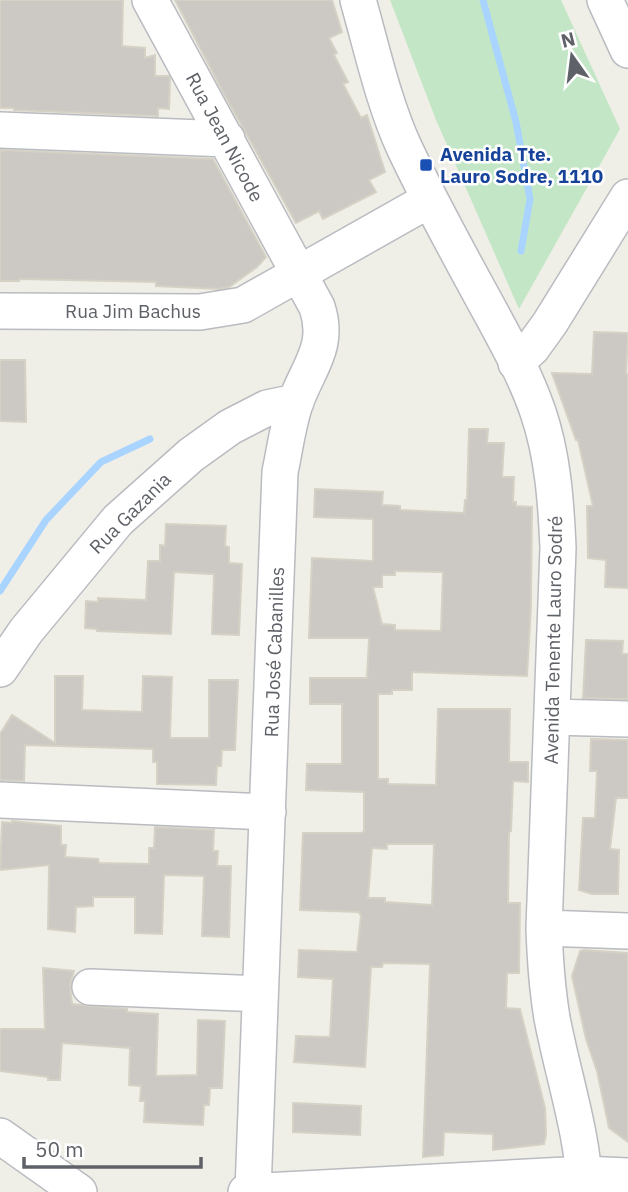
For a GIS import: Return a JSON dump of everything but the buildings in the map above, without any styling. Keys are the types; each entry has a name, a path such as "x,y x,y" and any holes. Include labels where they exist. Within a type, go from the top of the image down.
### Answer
{"street":[{"name":"Rua Jean Nicode","path":"150,0 299,275"},
{"name":"Avenida Tenente Lauro Sodré","path":"358,0 384,91 403,143 429,200 516,363 538,411 556,492 558,548 544,928 545,970 552,1018 577,1128 585,1183"},
{"path":"605,0 628,50"},
{"path":"0,130 227,139"},
{"path":"516,363 532,348 550,323 628,197"},
{"path":"299,275 429,200"},
{"name":"Rua Jim Bachus","path":"0,311 200,312 243,304 299,275"},
{"name":"Rua José Cabanilles","path":"253,1191 280,472 296,402 314,364 323,323 299,275"},
{"name":"Rua Gazania","path":"0,669 26,631 118,520 191,455 230,427 267,408 296,402"},
{"path":"552,717 628,719"},
{"path":"0,800 268,812"},
{"path":"544,928 628,931"},
{"path":"90,987 260,994"},
{"path":"0,1136 79,1192"},
{"path":"246,1192 585,1183 628,1176"}],"green space":[{"path":"390,0 561,0 620,129 519,309 436,120"}],"waterway":[{"path":"483,0 516,122 530,199 521,251"},
{"path":"0,591 46,520 101,462 150,439"}],"place":[{"name":"Avenida Tte. Lauro Sodre, 1110","path":"426,165"}]}
